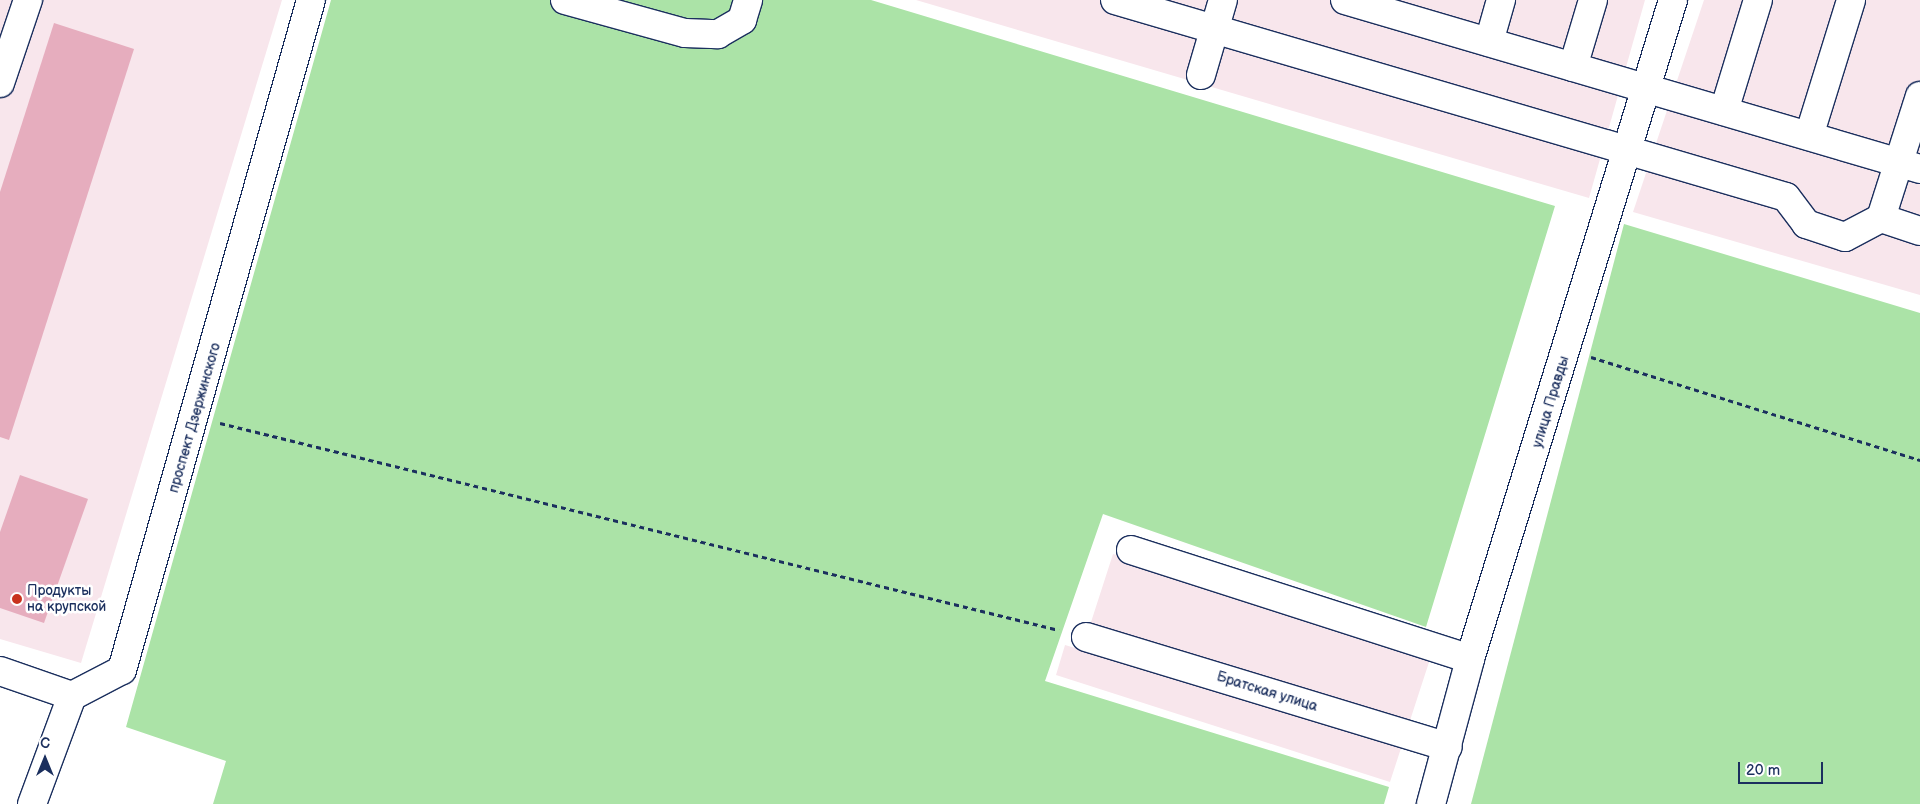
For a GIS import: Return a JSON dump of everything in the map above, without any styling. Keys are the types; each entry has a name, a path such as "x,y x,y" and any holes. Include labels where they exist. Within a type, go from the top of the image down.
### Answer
{"street":[{"path":"0,83 28,0"},
{"name":"проспект Дзержинского","path":"72,696 122,670 196,417 311,0"},
{"path":"565,0 685,33 718,34 742,20 748,0"},
{"path":"1115,0 1786,197 1806,224 1845,237 1881,218 1910,166 1920,96"},
{"path":"1202,74 1223,0"},
{"path":"1345,0 1409,9 1489,42 1910,166"},
{"path":"1489,42 1501,0"},
{"path":"1573,67 1593,0"},
{"name":"улица Правды","path":"1431,804 1448,747 1470,659 1629,151 1673,0"},
{"path":"1724,111 1758,0"},
{"path":"1808,136 1851,0"},
{"path":"1881,218 1920,231"},
{"path":"1132,550 1470,659"},
{"name":"Братская улица","path":"1086,637 1448,747"},
{"path":"0,671 72,696 32,804"}],"path":[{"path":"1567,349 1920,460"},
{"path":"196,417 1086,637"}],"shaded area":[{"path":"0,0 282,0 81,663 0,639"},
{"path":"916,0 1645,0 1589,198"},
{"path":"1704,0 1920,0 1920,295 1633,212"},
{"path":"1113,554 1431,656 1390,782 1056,675 1065,645 1082,650"}],"green space":[{"path":"331,0 871,0 1555,206 1426,627 1103,514 1045,681 1389,787 1384,804 213,804 226,761 126,727"},
{"path":"1624,224 1920,313 1920,804 1471,804"}],"building":[{"path":"54,23 134,49 9,440 0,437 0,192"},
{"path":"20,475 88,499 44,623 0,608 0,532"}],"place":[{"name":"Продукты на крупской","path":"17,599"}]}
